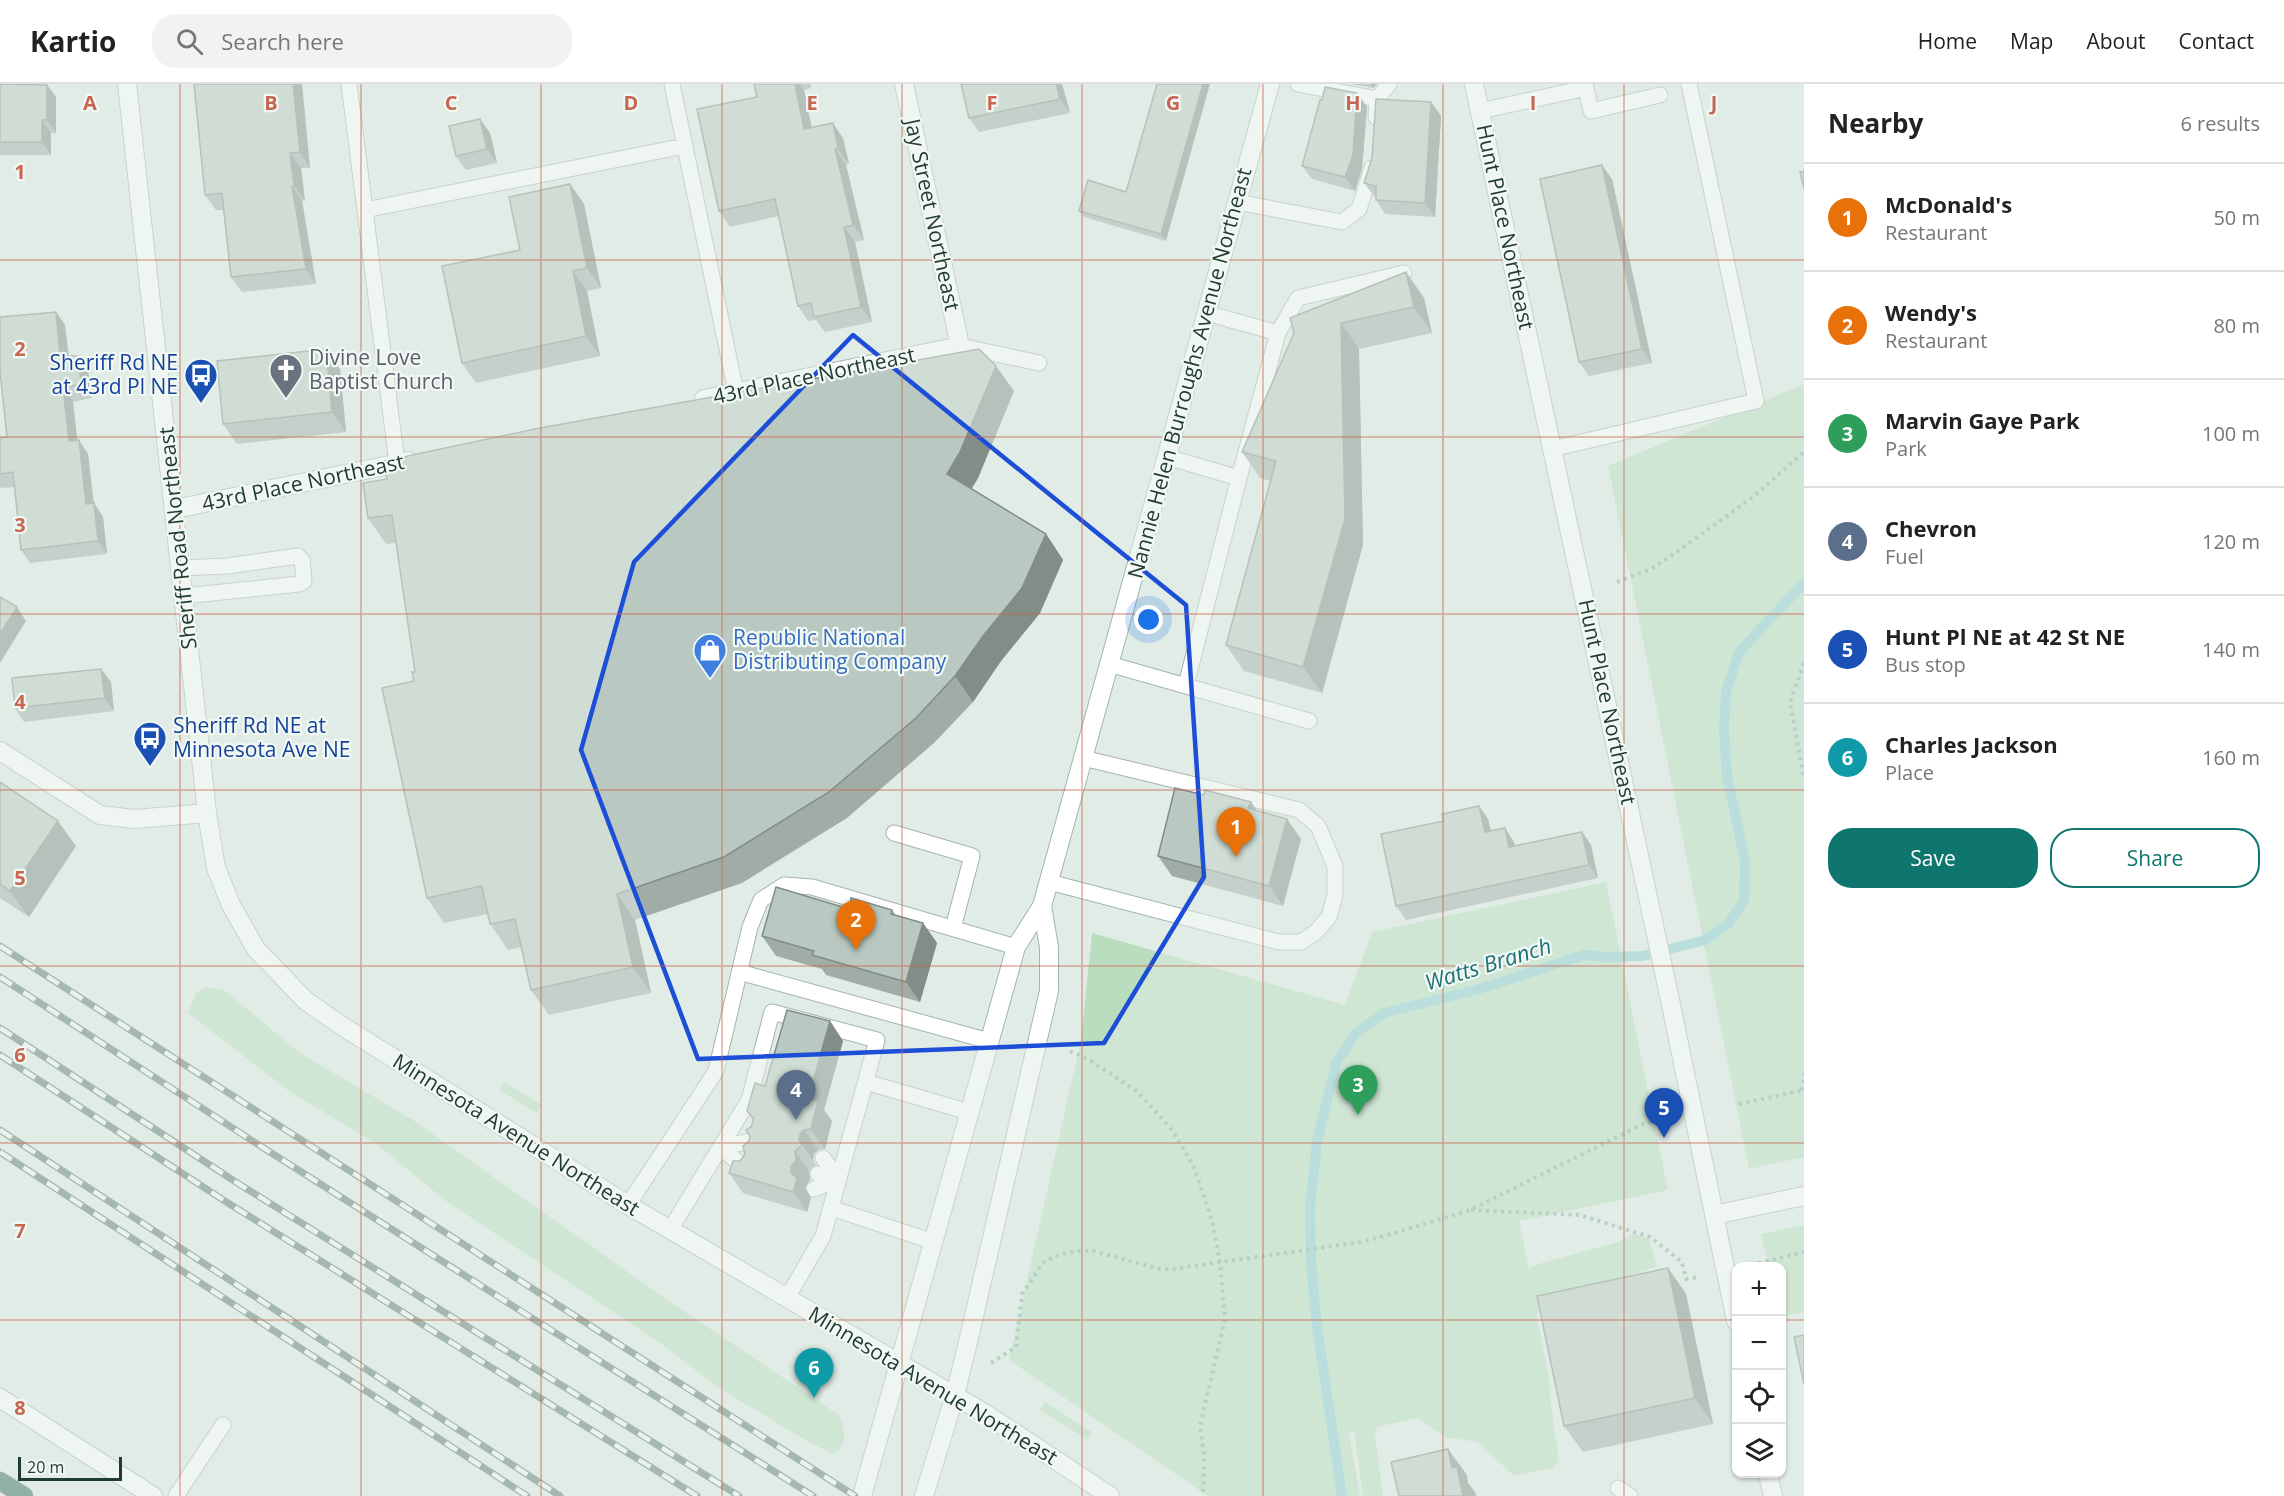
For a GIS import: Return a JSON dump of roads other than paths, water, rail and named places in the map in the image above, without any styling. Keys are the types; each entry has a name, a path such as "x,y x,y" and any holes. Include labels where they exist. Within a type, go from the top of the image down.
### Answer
{"highway":[{"path":"0,1481 24,1496"}],"main road":[{"name":"Sheriff Road Northeast","path":"127,84 207,813"},
{"name":"Jay Street Northeast","path":"904,84 960,346"},
{"name":"Nannie Helen Burroughs Avenue Northeast","path":"862,1496 1016,947 1042,906 1049,882 1270,84"},
{"name":"Hunt Place Northeast","path":"1474,84 1646,884 1736,1316"},
{"name":"43rd Place Northeast","path":"689,402 960,346"},
{"name":"43rd Place Northeast","path":"175,509 421,458"},
{"path":"0,751 100,815 134,819 207,813"},
{"name":"Minnesota Avenue Northeast","path":"207,813 216,868 231,905 256,949 306,1001 342,1026 628,1205 955,1395 1110,1496"},
{"name":"Nannie Helen Burroughs Avenue Northeast","path":"924,1496 955,1395 1050,991 1049,947 1042,906"},
{"path":"1714,1215 1804,1196"},
{"path":"0,1398 153,1496"},
{"path":"1769,1478 1773,1496"}],"lane":[{"path":"350,84 397,463"},
{"path":"672,84 736,393"},
{"path":"1298,84 1377,99"},
{"path":"1375,130 1377,99 1389,84"},
{"path":"1552,449 1756,401 1689,84"},
{"path":"1480,111 1586,88 1590,111 1660,95"},
{"path":"365,210 684,146"},
{"path":"1237,202 1342,222 1359,209 1372,171 1373,150"},
{"path":"1186,685 1278,333 1298,298 1404,273"},
{"path":"1206,313 1278,333"},
{"path":"960,346 1040,363"},
{"path":"1167,457 1239,478"},
{"path":"181,568 227,566 298,556 302,560 304,581 299,584 184,596"},
{"path":"1109,664 1309,721"},
{"path":"1049,882 1279,942 1301,942 1316,932 1329,918 1335,895 1335,866 1318,826 1299,810 1083,758"},
{"path":"894,833 972,856 953,928"},
{"path":"628,1205 716,1071 750,927 761,900 784,885 812,887 1016,947"},
{"path":"739,972 989,1041"},
{"path":"670,1230 749,1100 772,1012 877,1040 823,1236 787,1298"},
{"path":"866,1082 969,1112"},
{"path":"720,1147 758,1140"},
{"path":"720,1147 754,1156"},
{"path":"720,1147 750,1172"},
{"path":"823,1158 839,1179"},
{"path":"818,1174 839,1179"},
{"path":"814,1190 839,1179"},
{"path":"831,1208 934,1242"},
{"path":"176,1496 223,1425"}],"waterway":[{"name":"Watts Branch","path":"1342,1496 1317,1327 1311,1263 1310,1207 1317,1142 1336,1063 1356,1033 1384,1013 1476,990 1584,955 1643,956 1705,940 1728,924 1744,901 1745,861 1727,776 1724,731 1726,692 1739,652 1804,583"}],"railway":[{"path":"0,946 855,1496"},
{"path":"0,977 262,1147 813,1496"},
{"path":"0,1028 239,1184 739,1496"},
{"path":"0,1055 228,1203 697,1496"},
{"path":"0,1130 560,1496"},
{"path":"0,1152 527,1496"}],"place":[{"name":"Divine Love Baptist Church","path":"286,399"},
{"name":"Sheriff Rd NE at 43rd Pl NE","path":"201,404"},
{"name":"Republic National Distributing Company","path":"710,679"},
{"name":"Sheriff Rd NE at Minnesota Ave NE","path":"150,767"},
{"name":"McDonald's","path":"1236,857"},
{"name":"Wendy's","path":"856,950"},
{"name":"Marvin Gaye Park","path":"1358,1115"},
{"name":"Chevron","path":"796,1120"},
{"name":"Hunt Pl NE at 42 St NE","path":"1664,1138"},
{"name":"Charles Jackson","path":"814,1398"}]}
